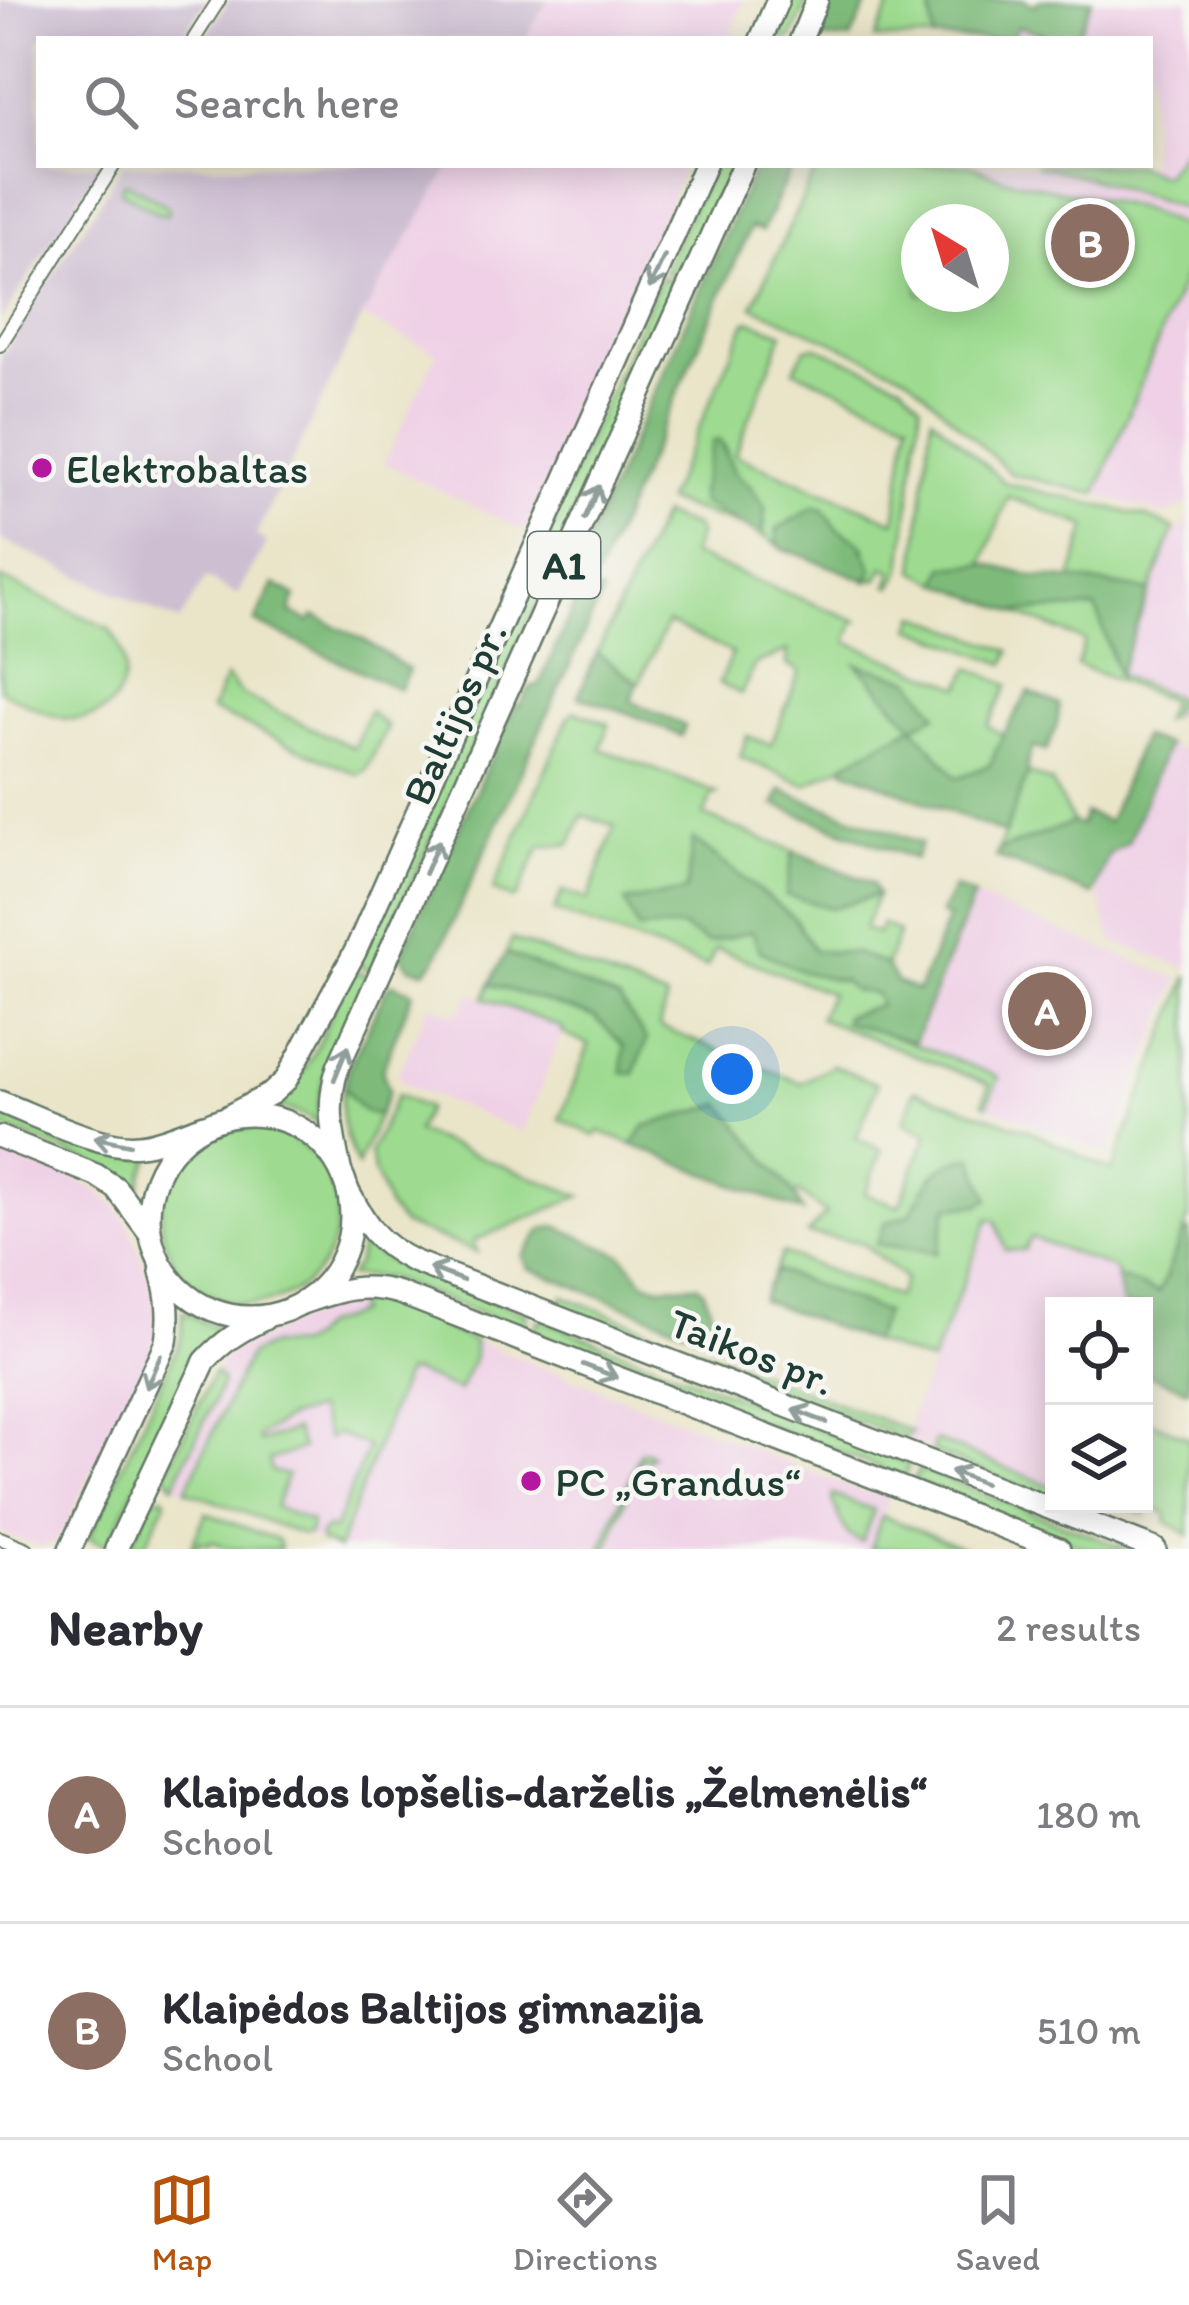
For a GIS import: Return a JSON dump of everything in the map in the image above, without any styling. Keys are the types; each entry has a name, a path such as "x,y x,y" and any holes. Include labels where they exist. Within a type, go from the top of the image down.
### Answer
{"main road":[{"path":"762,36 778,0"},
{"path":"802,36 817,0"},
{"name":"Baltijos pr.","path":"227,1117 286,1080 355,952 704,168"},
{"name":"Baltijos pr.","path":"344,1180 329,1122 338,1067 742,168"},
{"name":"A1","path":"0,1102 126,1146 153,1143 204,1125 227,1117 254,1114 298,1127 328,1150 344,1180 351,1220 346,1248 333,1274 302,1303 273,1315 234,1316 197,1303 181,1291 158,1260 149,1232 148,1206 160,1170 183,1139 204,1125"},
{"name":"A1","path":"0,1137 96,1175 116,1188 149,1232"},
{"name":"Taikos pr.","path":"344,1180 366,1225 378,1239 413,1261 1155,1549"},
{"path":"70,1549 166,1342 170,1316 158,1260"},
{"name":"Taikos pr.","path":"302,1303 357,1287 399,1293 1059,1549"},
{"path":"116,1549 206,1361 239,1330 273,1315"}],"street":[{"path":"196,36 219,0"},
{"path":"0,345 112,168"},
{"path":"0,1538 27,1549"}],"shaded area":[{"path":"0,0 206,0 183,36 36,36 36,168 99,168 0,322"},
{"path":"229,0 548,0 527,36 206,36"},
{"path":"548,0 744,0 730,36 527,36"},
{"path":"893,0 1023,0 1035,5 1039,0 1189,0 1189,504 1165,515 1011,474 908,376 753,306 817,168 1153,168 1153,36 876,36"},
{"path":"121,168 449,168 362,317 256,535 267,543 237,595 206,578 179,622 0,539 0,358"},
{"path":"449,168 682,168 645,267 526,532 384,463 437,353 362,317"},
{"path":"1189,517 1189,722 1171,716 1177,698 1118,675 1174,529 1183,531"},
{"path":"1167,745 1189,753 1189,969 1112,941 1096,887 1109,854 1129,841"},
{"path":"974,896 1179,979 1108,1154 987,1105 998,1076 914,1042"},
{"path":"470,993 564,1028 523,1132 409,1086 398,1075 429,1004 454,1014"},
{"path":"0,1153 52,1169 112,1202 135,1240 158,1307 152,1353 132,1395 59,1540 41,1547 0,1533"},
{"path":"989,1218 1115,1270 1120,1297 1045,1297 1045,1496 904,1439 912,1432 909,1422"},
{"path":"375,1299 414,1308 445,1329 868,1494 890,1493 870,1549 338,1549 166,1479 220,1363 236,1349 355,1300"}],"green space":[{"path":"786,0 808,0 792,36 769,36"},
{"path":"831,0 869,0 852,36 814,36"},
{"path":"893,0 929,0 934,36 876,36"},
{"path":"929,0 1023,0 1035,5 1039,0 1092,0 1077,36 1043,36 1018,27 1012,36 934,36"},
{"path":"1189,141 1189,210 1047,168 1143,168 1163,176"},
{"path":"711,168 732,168 683,279 664,271"},
{"path":"755,168 792,168 762,231 751,227 591,588 602,594 435,961 425,971 409,967 401,955 515,705 520,706 530,687 539,685 578,597 570,580"},
{"path":"817,168 977,168 1002,178 1136,207 1189,232 1189,264 1096,494 1011,474 908,376 753,306"},
{"path":"126,182 169,208 167,214 121,191"},
{"path":"661,277 680,285 372,970 353,963"},
{"path":"750,321 783,333 735,455 895,521 909,420 794,370 806,348 817,347 901,383 921,403 902,569 892,587 888,586 893,571 884,567 878,579 863,579 870,577 865,548 838,529 823,509 777,542 782,548 763,536 763,507 735,472 725,447 701,503 746,527 666,501"},
{"path":"932,416 1005,483 1147,517 1174,529 1150,591 1071,580 1087,526 1008,497 983,564 946,567 939,583 915,571"},
{"path":"713,441 720,441 734,472 765,508 763,536 701,503"},
{"path":"814,507 823,509 838,529 860,542 873,569 870,578 782,548 777,542 777,529"},
{"path":"662,515 695,527 698,535 691,555 858,621 847,642 961,687 970,668 1008,685 988,726 1003,735 990,765 957,778 913,727 806,785 740,757 747,736 771,745 800,671 787,665 788,651 755,664 741,694 719,683 732,653 667,623 639,683 597,653"},
{"path":"987,564 1034,577 1150,591 1118,675 1096,608 1014,612 939,583 945,567"},
{"path":"0,578 108,628 118,642 124,673 122,687 104,711 63,718 0,690"},
{"path":"274,584 296,596 290,612 310,622 315,616 366,641 409,670 399,689 255,622"},
{"path":"1096,607 1118,675 1178,698 1171,716 1163,720 1170,701 1077,665 1085,641 1014,612"},
{"path":"917,615 1010,651 1005,664 912,628"},
{"path":"597,653 638,683 631,701 685,726 681,736 578,696"},
{"path":"857,664 911,679 937,714 914,727 957,778 990,765 1029,692 1059,705 1046,751 1033,747 1005,834 844,769 845,763 913,726"},
{"path":"226,677 242,695 354,748 369,711 387,727 366,770 357,774 211,710"},
{"path":"575,711 609,724 601,749 717,793 704,816 793,851 786,895 831,908 877,895 864,929 878,934 882,924 899,932 886,965 854,953 814,951 795,919 694,840 681,927 707,943 752,931 853,990 876,993 881,1005 846,1016 999,1077 987,1105 983,1103 989,1084 819,1018 830,993 716,948 707,967 554,911 563,891 588,900 615,826 583,815 570,844 540,847 517,897 493,890"},
{"path":"1142,737 1167,745 1128,842 1109,854 1093,895 996,857 998,851 1072,823 1081,825 1085,813 1108,822"},
{"path":"1028,773 1052,783 1073,823 998,851"},
{"path":"781,790 921,843 915,859 775,805"},
{"path":"693,839 795,919 814,951 855,953 886,965 896,982 918,991 948,918 940,914 954,888 974,896 914,1042 844,1022 846,1016 880,1005 876,994 803,972 760,951 752,931 707,943 681,927 638,930 625,902 686,891"},
{"path":"793,851 872,883 877,895 831,908 786,895"},
{"path":"512,939 667,999 659,1026 801,1083 833,1065 878,1084 856,1138 882,1150 865,1194 899,1206 928,1133 904,1123 915,1090 1030,1131 1112,1171 1189,975 1189,1218 1159,1293 1117,1277 1115,1269 1031,1237 1024,1250 1005,1250 997,1222 989,1218 931,1363 872,1342 884,1313 775,1270 782,1253 897,1297 905,1279 861,1242 807,1234 826,1214 799,1192 794,1194 722,1105 645,1126 633,1145 599,1131 595,1136 560,1119 589,1045 562,1033 563,1028 484,998 490,984 595,1017 624,1046 634,1074 619,1000 506,953","holes":["973,1158 978,1205 948,1207 945,1217 885,1223 910,1215"]},
{"path":"506,953 619,1000 647,1040 634,1074 622,1072 624,1046 595,1017 490,984"},
{"path":"350,969 370,976 327,1068 318,1123 274,1105 309,1061"},
{"path":"393,984 413,992 382,1070 389,1091 379,1114 373,1114 358,1106 344,1087 350,1065"},
{"path":"344,1087 362,1109 379,1114 357,1166 342,1117"},
{"path":"397,1095 427,1108 416,1132 581,1196 473,1241 477,1252 403,1225 389,1209 370,1152"},
{"path":"722,1104 794,1194 803,1212 633,1145 645,1126"},
{"path":"0,1111 111,1153 151,1157 138,1195 108,1169 0,1126"},
{"path":"249,1128 283,1135 311,1154 330,1182 337,1216 330,1250 311,1278 283,1297 249,1304 215,1297 187,1278 168,1250 161,1216 168,1182 187,1154 215,1135"},
{"path":"973,1157 989,1199 979,1205 948,1207 937,1253 876,1244 885,1223 910,1214 940,1169"},
{"path":"556,1226 622,1255 645,1282 698,1285 718,1331 736,1339 735,1344 721,1343 528,1268 523,1256 542,1230"},
{"path":"1189,1231 1189,1390 1153,1376 1153,1297 1120,1297 1117,1277 1159,1293 1182,1235"},
{"path":"363,1238 389,1261 527,1314 523,1330 386,1278 349,1276"},
{"path":"775,1270 885,1313 872,1342 761,1300"},
{"path":"563,1296 912,1432 904,1439 559,1305"},
{"path":"375,1299 414,1308 474,1341 474,1357 459,1391 405,1373 338,1549 321,1542 320,1535 327,1528 334,1530 367,1450 337,1434 328,1439 317,1409 285,1419 258,1437 260,1442 295,1430 302,1449 269,1460 271,1471 287,1475 275,1507 311,1522 309,1534 186,1490 249,1355 271,1345 297,1346 322,1326 357,1313 355,1300"},
{"path":"183,1311 222,1328 199,1352 108,1546 89,1538 178,1346"},
{"path":"539,1319 909,1464 905,1478 537,1334 534,1329"},
{"path":"214,1372 221,1386 174,1485 165,1474"},
{"path":"1153,1423 1189,1438 1189,1535 1166,1521 1167,1514 1153,1507"},
{"path":"935,1440 1045,1483 1045,1496 932,1451"},
{"path":"640,1452 652,1456 641,1458 607,1549 601,1549"},
{"path":"919,1469 1128,1549 1088,1549 914,1482"},
{"path":"833,1495 874,1510 862,1542 848,1535"},
{"path":"154,1497 166,1501 143,1549 129,1549"},
{"path":"206,1513 278,1540 280,1549 230,1549 200,1541 196,1549 190,1549"},
{"path":"882,1516 966,1549 870,1549"}],"place":[{"name":"Klaipėdos Baltijos gimnazija","path":"1090,243"},
{"name":"Elektrobaltas","path":"42,468"},
{"name":"Klaipėdos lopšelis-darželis „Želmenėlis“","path":"1047,1011"},
{"name":"PC „Grandus“","path":"531,1481"}]}
